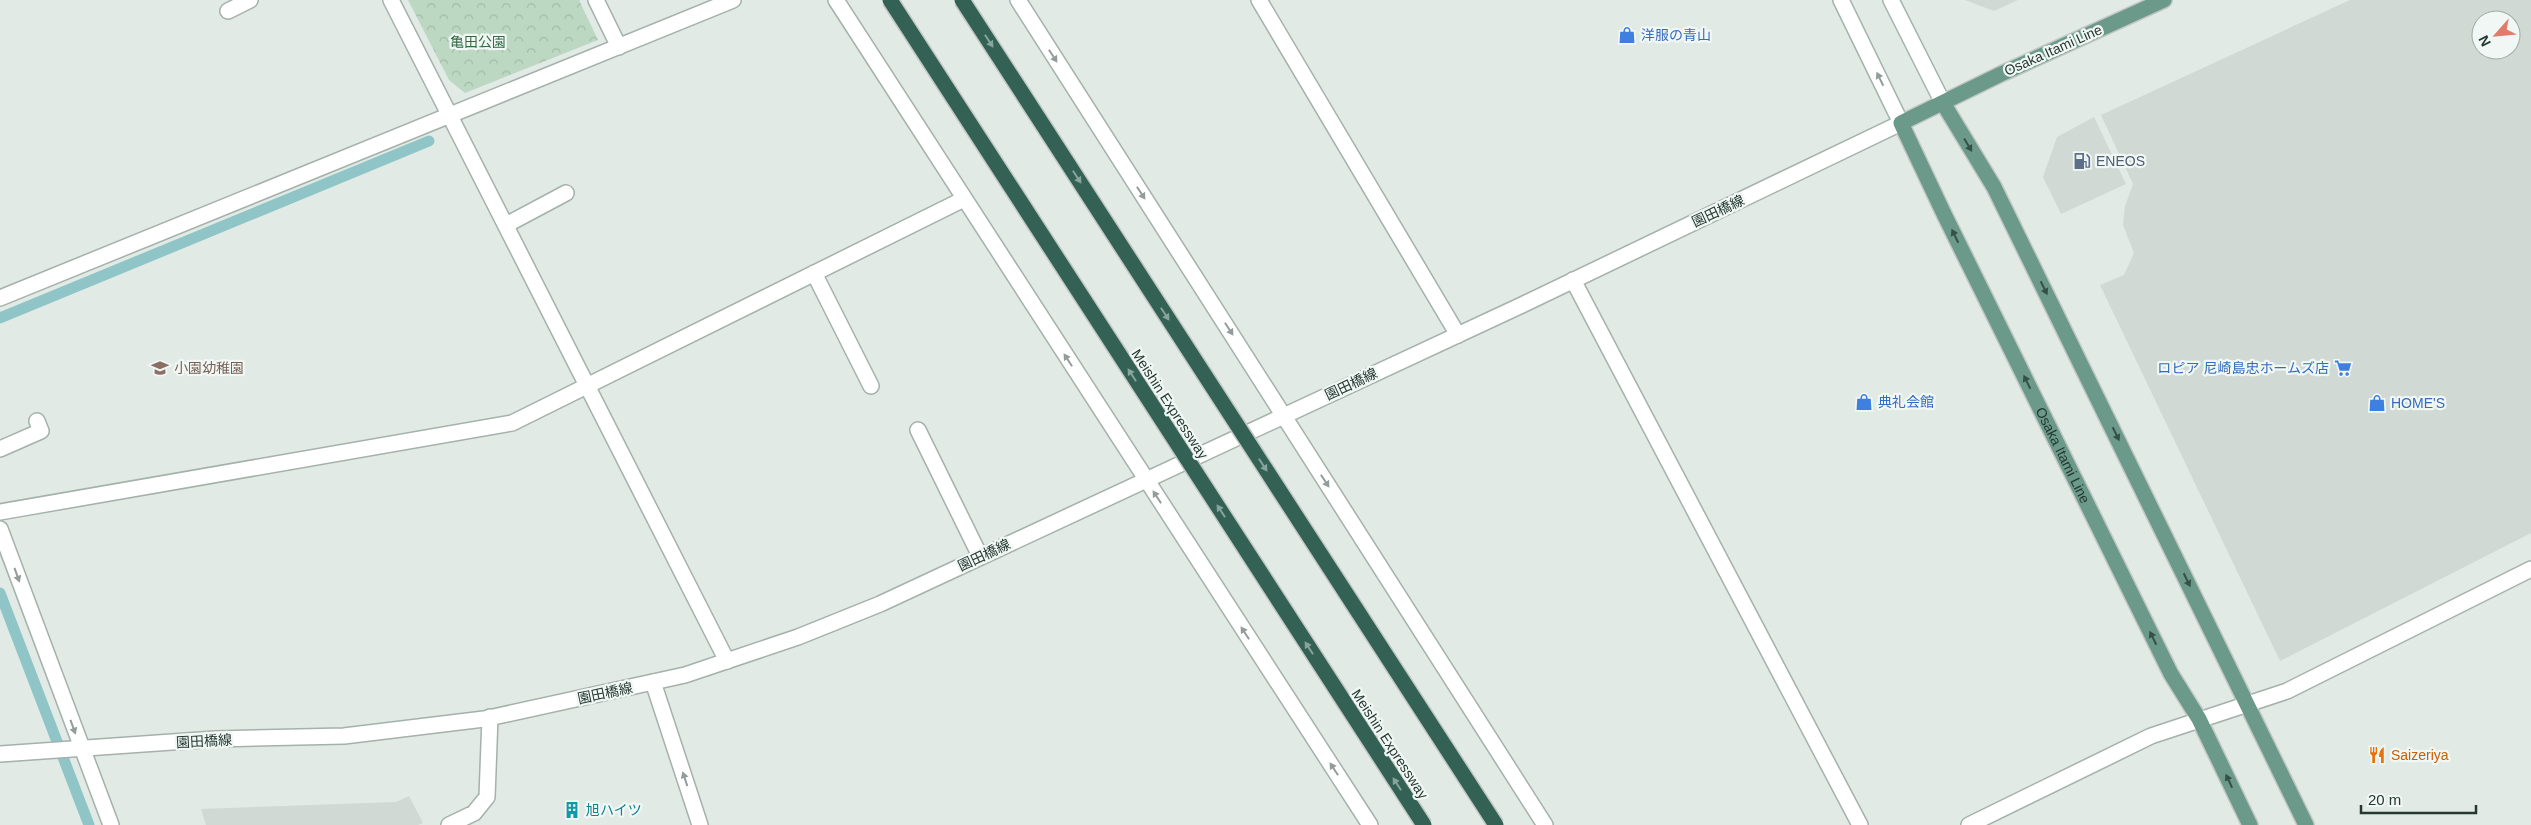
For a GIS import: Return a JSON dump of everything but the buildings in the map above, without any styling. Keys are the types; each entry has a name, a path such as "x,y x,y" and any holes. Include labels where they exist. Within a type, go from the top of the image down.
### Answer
{"highway":[{"name":"Meishin Expressway","path":"890,0 1424,825"},
{"path":"962,0 1496,825"}],"main road":[{"name":"Osaka Itami Line","path":"2164,0 2001,74 1901,123 2171,674 2199,719 2250,825"},
{"path":"1943,103 1994,187 2306,825"}],"street":[{"path":"228,11 250,0"},
{"path":"391,0 727,661"},
{"path":"596,0 619,47"},
{"path":"0,298 734,0"},
{"path":"836,0 1370,825"},
{"path":"1018,0 1545,825"},
{"path":"1259,0 1458,335"},
{"path":"1841,0 1901,123"},
{"path":"1891,0 1943,103"},
{"name":"園田橋線","path":"0,754 215,739 344,736 490,717 653,682 727,661 798,637 880,604 1145,479 1458,335 1901,123"},
{"path":"506,225 566,193"},
{"path":"0,512 495,428 512,423 964,199"},
{"path":"814,273 871,386"},
{"path":"1573,280 1860,825"},
{"path":"0,449 41,431 37,421"},
{"path":"918,430 980,556"},
{"path":"0,529 111,825"},
{"path":"1969,825 2150,736 2287,691 2531,569"},
{"path":"653,682 700,825"},
{"path":"449,825 474,813 487,797 490,717"}],"shaded area":[{"path":"1965,0 2018,0 1994,11"},
{"name":"HOME'S","path":"2350,0 2531,0 2531,533 2280,661 2100,285 2124,275 2134,253 2123,225 2125,206 2133,184 2101,115"},
{"name":"ENEOS","path":"2094,117 2126,184 2061,214 2043,177 2057,137"},
{"path":"409,796 423,823 418,825 206,825 201,809 396,802"}],"green space":[{"name":"亀田公園","path":"408,0 579,0 598,40 465,93 449,80"}],"waterway":[{"path":"0,318 429,141"},
{"path":"0,593 89,825"}],"place":[{"name":"洋服の青山","path":"1627,35"},
{"name":"ENEOS","path":"2082,161"},
{"name":"小園幼稚園","path":"160,368"},
{"name":"ロピア 尼崎島忠ホームズ店","path":"2343,368"},
{"name":"典礼会館","path":"1864,402"},
{"name":"HOME'S","path":"2377,403"},
{"name":"Saizeriya","path":"2377,755"},
{"name":"旭ハイツ","path":"572,810"}]}
